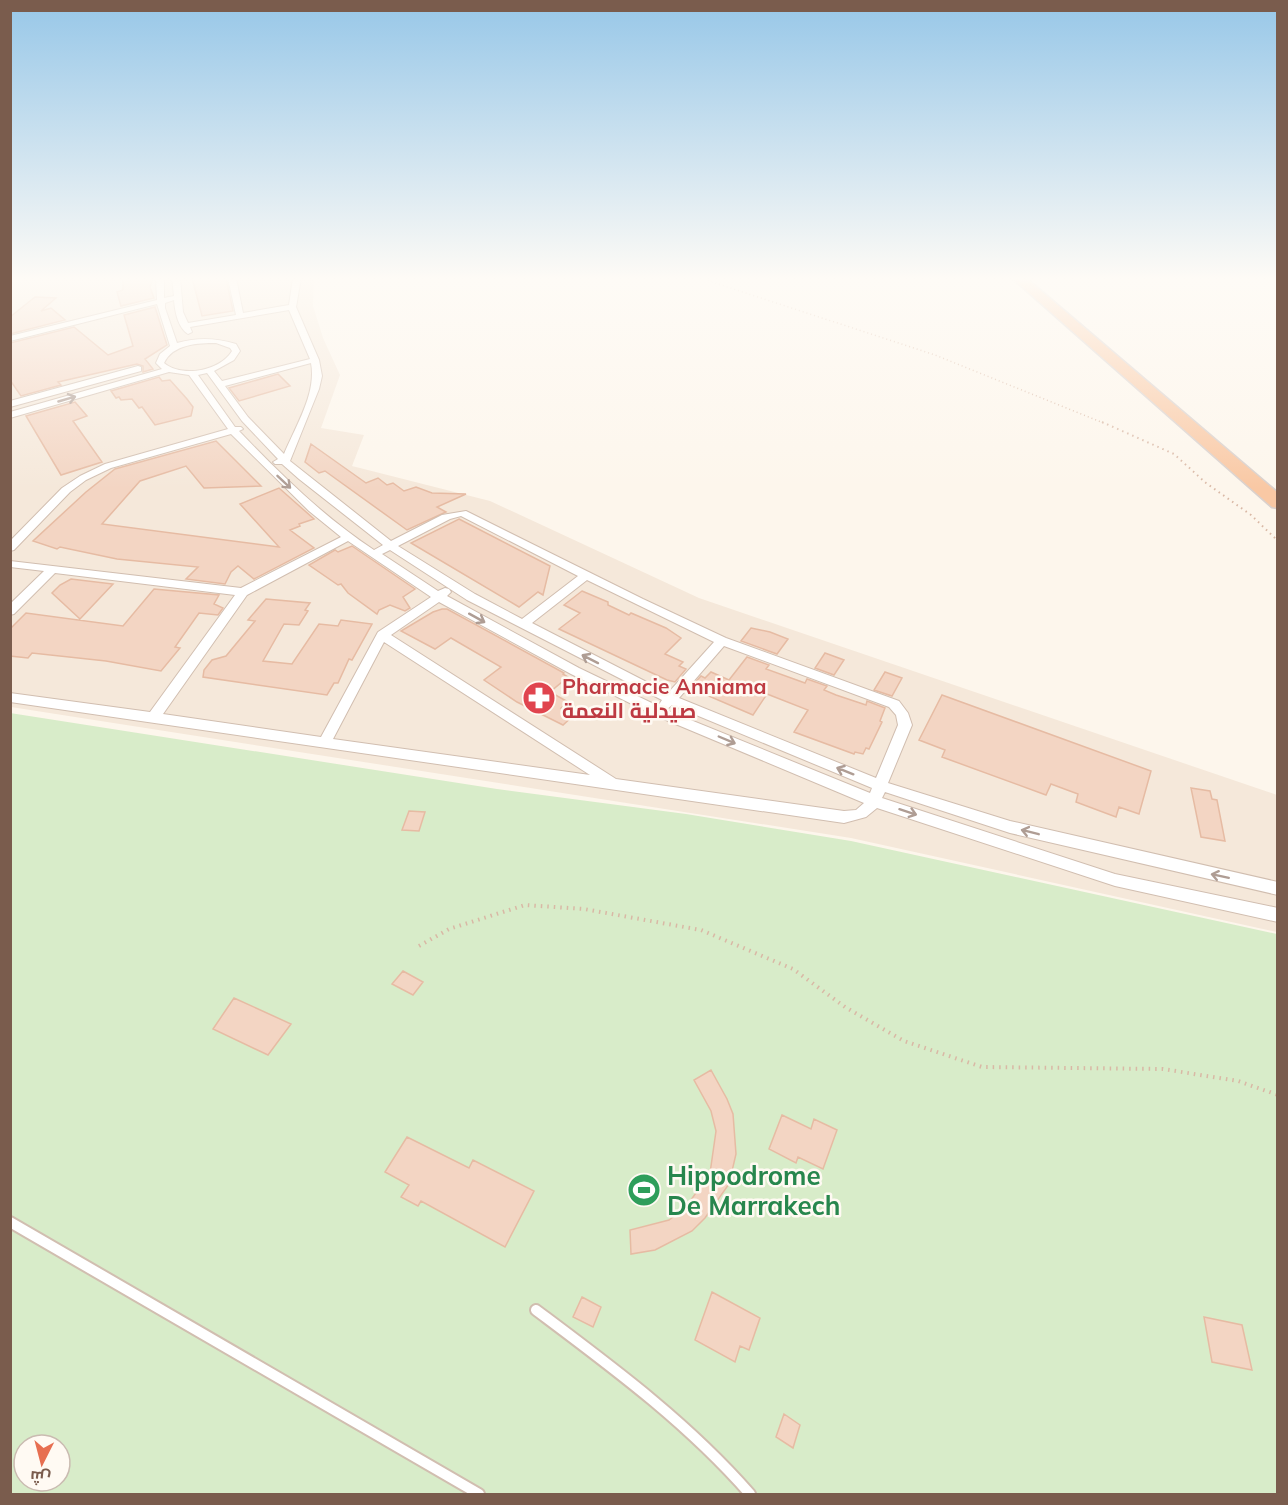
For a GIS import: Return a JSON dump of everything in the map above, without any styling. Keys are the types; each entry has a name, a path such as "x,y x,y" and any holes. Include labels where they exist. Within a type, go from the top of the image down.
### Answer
{"highway":[{"path":"1099,348 1278,503"}],"street":[{"path":"10,404 160,363 166,352 174,348"},
{"path":"10,415 168,370 192,373 209,370 234,357 234,348"},
{"path":"286,460 315,389 318,376 310,348"},
{"path":"221,384 315,360"},
{"path":"160,363 168,370"},
{"path":"209,370 268,445 302,477 391,546 471,597 670,699 879,785 1010,827 1278,889"},
{"path":"192,373 227,429 313,509 348,537 439,597 538,652 659,712 874,801 1115,880 1278,915"},
{"path":"10,549 66,490 83,478 108,466 248,422"},
{"path":"252,450 268,445 291,447"},
{"path":"265,464 286,460"},
{"path":"10,698 844,817 857,816 866,812 874,801 905,725 902,713 894,704 723,640 462,513 446,517 374,554"},
{"path":"154,717 243,592 348,537"},
{"path":"10,564 243,592"},
{"path":"10,611 52,570"},
{"path":"523,624 586,575"},
{"path":"324,743 382,635 454,587"},
{"path":"422,610 457,607 471,597"},
{"path":"382,635 616,785"},
{"path":"538,652 553,640"},
{"path":"659,712 723,640"}],"lane":[{"path":"10,1222 479,1494"},
{"path":"536,1310 671,1414 703,1443 750,1494"}],"path":[{"path":"912,348 1142,439 1173,454 1206,483 1251,515 1278,541"},
{"path":"420,946 449,929 525,905 584,909 701,930 793,969 846,1007 904,1041 982,1067 1163,1069 1238,1081 1278,1095"}],"shaded area":[{"path":"10,348 328,348 340,375 321,428 364,435 352,466 490,501 699,598 1277,795 1277,932 851,838 11,707"}],"green space":[{"name":"Hippodrome De Marrakech","path":"10,713 497,789 686,814 851,841 1277,934 1277,1494 11,1494"}],"building":[{"path":"10,348 100,348 108,355 127,348 162,348 145,359 153,369 143,372 143,366 137,364 58,382 61,385 21,396 10,380"},
{"path":"278,374 290,386 239,401 229,388"},
{"path":"159,377 162,381 170,380 187,399 193,407 191,416 155,425 142,407 139,408 132,399 121,400 119,397 116,398 111,391"},
{"path":"75,402 87,416 73,421 102,462 61,475 26,416"},
{"path":"216,441 261,486 204,488 186,466 140,481 102,524 279,547 240,504 279,488 314,519 290,530 314,548 254,579 238,566 231,572 225,584 186,579 198,567 117,559 60,547 57,549 33,541 86,492 115,469"},
{"path":"311,444 366,483 378,478 387,485 393,483 404,491 416,487 432,493 466,494 437,507 446,512 407,530 325,471 319,473 305,462"},
{"path":"459,519 550,566 543,595 538,592 519,607 411,543"},
{"path":"352,546 415,589 403,597 410,608 405,611 390,605 379,610 377,614 348,593 341,584 338,585 309,565 335,550 338,552"},
{"path":"71,579 113,584 80,619 52,593"},
{"path":"154,589 219,595 214,604 223,608 218,615 199,613 175,647 180,648 161,671 106,661 32,653 28,658 10,656 10,629 26,613 123,626"},
{"path":"582,591 608,602 608,605 629,615 631,613 666,628 681,638 665,654 683,662 679,666 686,669 675,682 559,629 580,613 564,605"},
{"path":"266,599 310,603 299,625 284,624 263,661 292,664 319,624 338,626 341,620 372,624 352,660 349,659 338,683 334,683 327,695 203,677 204,670 212,660 226,656 255,621 248,620"},
{"path":"442,609 447,609 564,673 568,677 550,692 568,702 561,708 574,715 563,725 517,702 484,680 501,667 451,638 435,649 401,631"},
{"path":"751,628 788,639 777,654 741,641"},
{"path":"825,653 844,660 834,675 815,668"},
{"path":"747,657 769,665 766,669 805,683 807,679 827,686 824,690 836,695 866,705 867,701 885,708 880,721 882,722 869,749 866,748 863,754 855,752 854,754 794,732 808,710 767,694 753,715 690,688 701,676 705,678 711,672 729,680"},
{"path":"885,672 902,678 892,696 874,690"},
{"path":"942,695 1151,771 1139,814 1119,807 1116,817 1076,802 1078,794 1051,784 1046,795 942,757 945,750 919,740"},
{"path":"1191,788 1210,791 1212,799 1217,800 1225,841 1201,837"},
{"path":"409,811 425,812 419,831 402,830"},
{"path":"403,971 423,982 413,995 392,984"},
{"path":"234,998 291,1024 268,1055 213,1029"},
{"path":"711,1070 733,1114 736,1154 729,1184 705,1218 692,1231 655,1250 631,1254 630,1230 669,1220 686,1207 710,1173 716,1131 711,1111 694,1080"},
{"path":"782,1115 811,1129 814,1119 837,1130 823,1169 798,1157 796,1163 769,1149"},
{"path":"407,1137 469,1168 473,1160 534,1191 505,1247 421,1201 418,1206 401,1197 409,1185 385,1172"},
{"path":"712,1292 760,1318 749,1350 740,1346 735,1362 695,1340"},
{"path":"582,1297 601,1307 593,1327 573,1317"},
{"path":"1204,1317 1242,1325 1252,1370 1212,1362"},
{"path":"784,1414 800,1425 793,1448 776,1437"}],"place":[{"name":"Pharmacie Anniama صيدلية النعمة","path":"539,698"},
{"name":"Hippodrome De Marrakech","path":"644,1190"}]}
